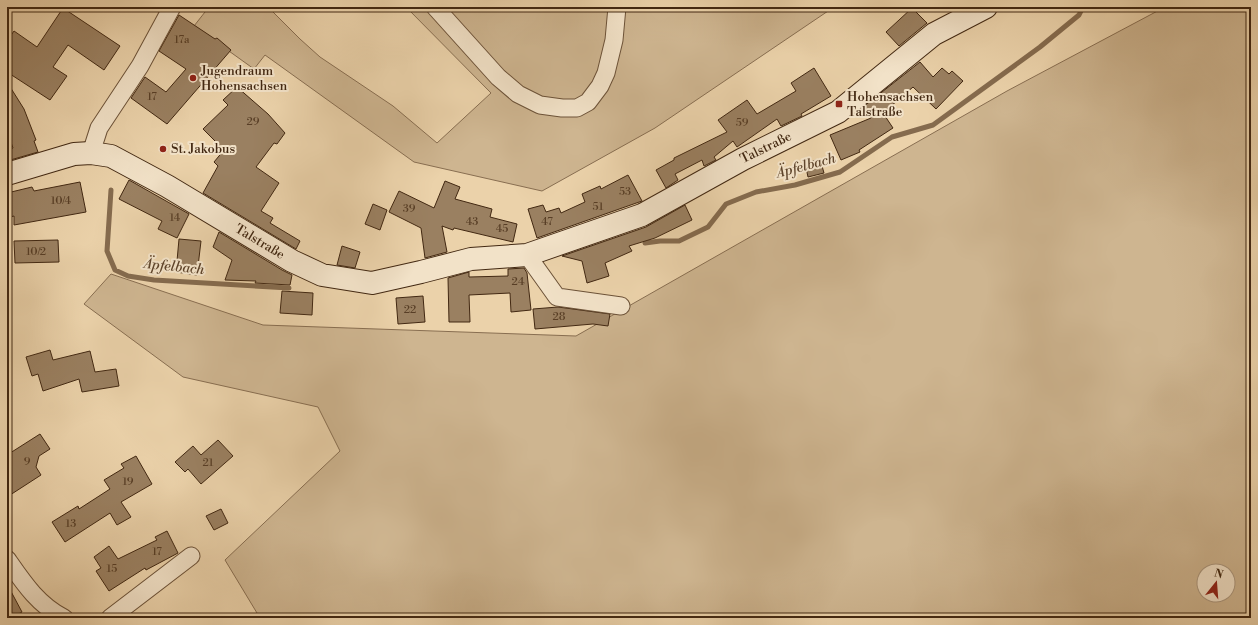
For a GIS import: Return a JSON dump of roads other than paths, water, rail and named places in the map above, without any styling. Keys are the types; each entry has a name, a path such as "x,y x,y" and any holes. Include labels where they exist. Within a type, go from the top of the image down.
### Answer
{"street":[{"path":"91,153 99,128 140,66 172,7"},
{"path":"435,7 498,77 518,94 540,105 562,108 577,108 588,102 600,86 606,73 614,40 617,7"},
{"name":"Talstraße","path":"7,174 19,172 74,154 91,153 111,156 167,186 292,262 322,275 372,283 471,259 527,255 642,216 743,159 838,112 934,34 986,7"},
{"path":"527,255 557,297 621,306"},
{"path":"110,618 191,556"},
{"path":"7,559 29,590 53,612 64,618"}],"waterway":[{"name":"Äpfelbach","path":"645,243 679,241 708,227 726,204 756,192 795,185 840,172 892,137 933,125 1040,47 1079,15 1083,7"},
{"name":"Äpfelbach","path":"111,190 107,251 115,270 128,276 154,280 289,288"}],"place":[{"name":"Jugendraum Hohensachsen","path":"193,78"},
{"name":"Hohensachsen Talstraße","path":"839,104"},
{"name":"St. Jakobus","path":"163,149"}]}
